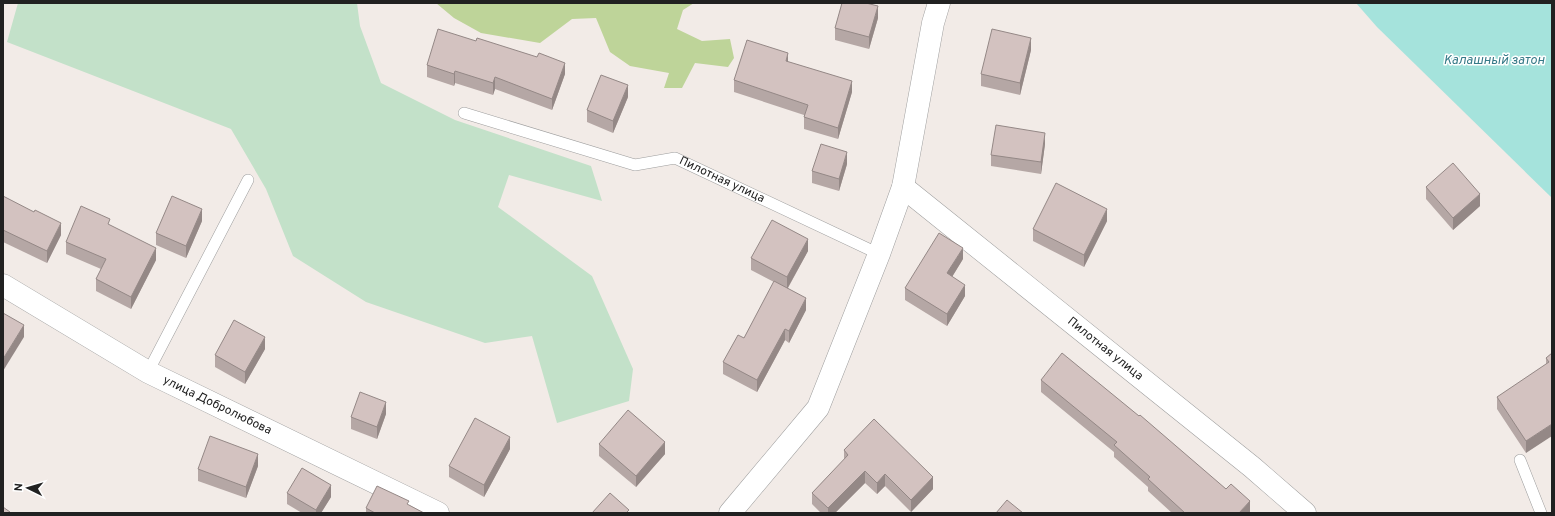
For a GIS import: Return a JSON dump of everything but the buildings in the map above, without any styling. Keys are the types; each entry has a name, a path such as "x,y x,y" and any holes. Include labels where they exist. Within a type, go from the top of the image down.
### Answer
{"street":[{"path":"730,513 818,408 879,254 903,187 938,3"},
{"name":"Пилотная улица","path":"903,187 1252,467 1305,513"},
{"name":"улица Добролюбова","path":"3,285 148,372 438,513"}],"lane":[{"name":"Пилотная улица","path":"464,113 635,165 675,158 879,254"},
{"path":"148,372 248,180"},
{"path":"1520,460 1541,513"}],"green space":[{"path":"18,3 357,3 360,26 381,83 455,120 591,166 602,201 509,175 498,207 592,276 633,369 629,401 557,423 532,336 485,343 366,302 293,256 266,189 231,129 7,42"},
{"path":"436,3 694,3 683,10 677,29 702,41 730,39 734,58 728,67 695,63 682,88 664,88 669,73 630,66 610,52 596,18 572,19 540,43 481,33 454,18"}],"water":[{"name":"Калашный затон","path":"1356,3 1552,3 1552,198 1377,27"}]}
